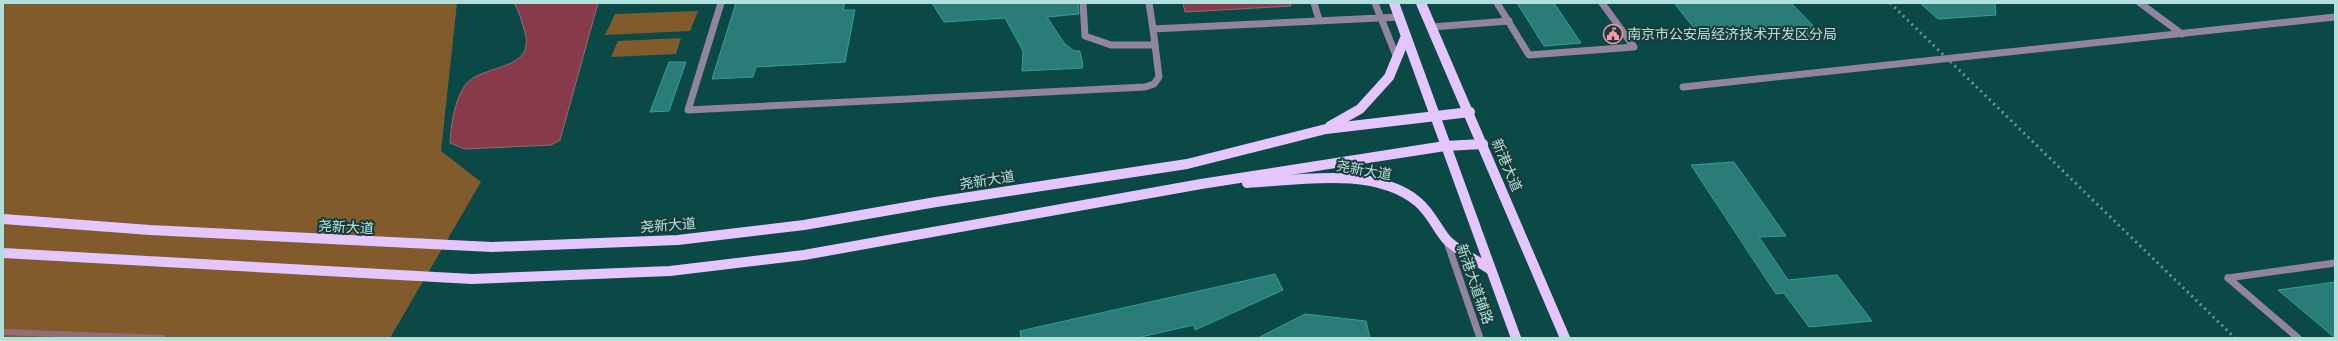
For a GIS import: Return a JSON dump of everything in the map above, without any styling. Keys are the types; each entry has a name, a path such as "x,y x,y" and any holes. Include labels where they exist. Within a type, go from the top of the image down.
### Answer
{"main road":[{"path":"1394,3 1516,338"},
{"name":"新港大道","path":"1421,3 1470,112 1565,338"},
{"name":"尧新大道","path":"1326,129 1360,109 1389,77 1406,36"},
{"name":"尧新大道","path":"3,219 150,230 492,247 678,240 804,225 936,202 1187,164 1326,129 1434,115 1470,112"},
{"name":"尧新大道","path":"3,253 118,262 472,279 670,271 804,255 1201,184 1445,146 1483,144"},
{"name":"尧新大道","path":"1201,184 1339,177 1390,186 1418,202 1434,219 1446,239 1491,270"}],"street":[{"path":"722,3 688,110 1145,87 1154,84 1159,77 1149,3"},
{"path":"1083,3 1086,36 1101,45 1128,47 1155,45"},
{"path":"1314,3 1319,20"},
{"path":"1375,3 1397,58"},
{"path":"1497,3 1530,55 1634,46 1602,3"},
{"path":"2140,3 2182,34"},
{"path":"1153,29 1400,17"},
{"path":"1683,87 2335,17"},
{"path":"1432,27 1509,21"},
{"name":"新港大道辅路","path":"1446,239 1480,338"},
{"path":"2298,338 2228,278 2335,263"}],"shaded area":[{"path":"3,3 457,3 441,151 481,182 390,338 3,338"},
{"path":"514,3 598,3 560,140 551,145 465,149 450,143 454,114 464,87 472,79 516,61 523,54 526,43 524,29 519,12"},
{"path":"1183,3 1290,3 1291,6 1185,12"},
{"path":"698,11 690,31 605,35 615,14"},
{"path":"681,38 676,54 611,57 618,41"}],"building":[{"path":"736,3 845,3 843,10 855,10 845,62 756,67 753,77 712,79"},
{"path":"932,3 1078,3 1079,14 1047,17 1064,43 1074,51 1080,51 1083,66 1082,68 1022,71 1023,51 1005,18 944,22"},
{"path":"1517,3 1554,3 1581,43 1544,46"},
{"path":"1674,3 1791,3 1823,36 1787,39 1780,32 1702,38"},
{"path":"1920,3 1995,3 1996,15 1938,19"},
{"path":"669,62 686,62 669,111 650,112"},
{"path":"1734,162 1786,236 1759,237 1788,280 1837,275 1872,321 1809,327 1784,293 1776,294 1691,165"},
{"path":"1275,274 1283,290 1195,330 1194,325 1136,338 1021,338 1020,331"},
{"path":"2335,282 2335,338 2278,290"},
{"path":"1305,314 1366,321 1370,338 1258,338"}],"waterway":[{"path":"3,332 162,338"}],"railway":[{"path":"1890,3 2235,338"}],"place":[{"name":"南京市公安局经济技术开发区分局","path":"1613,34"}]}
